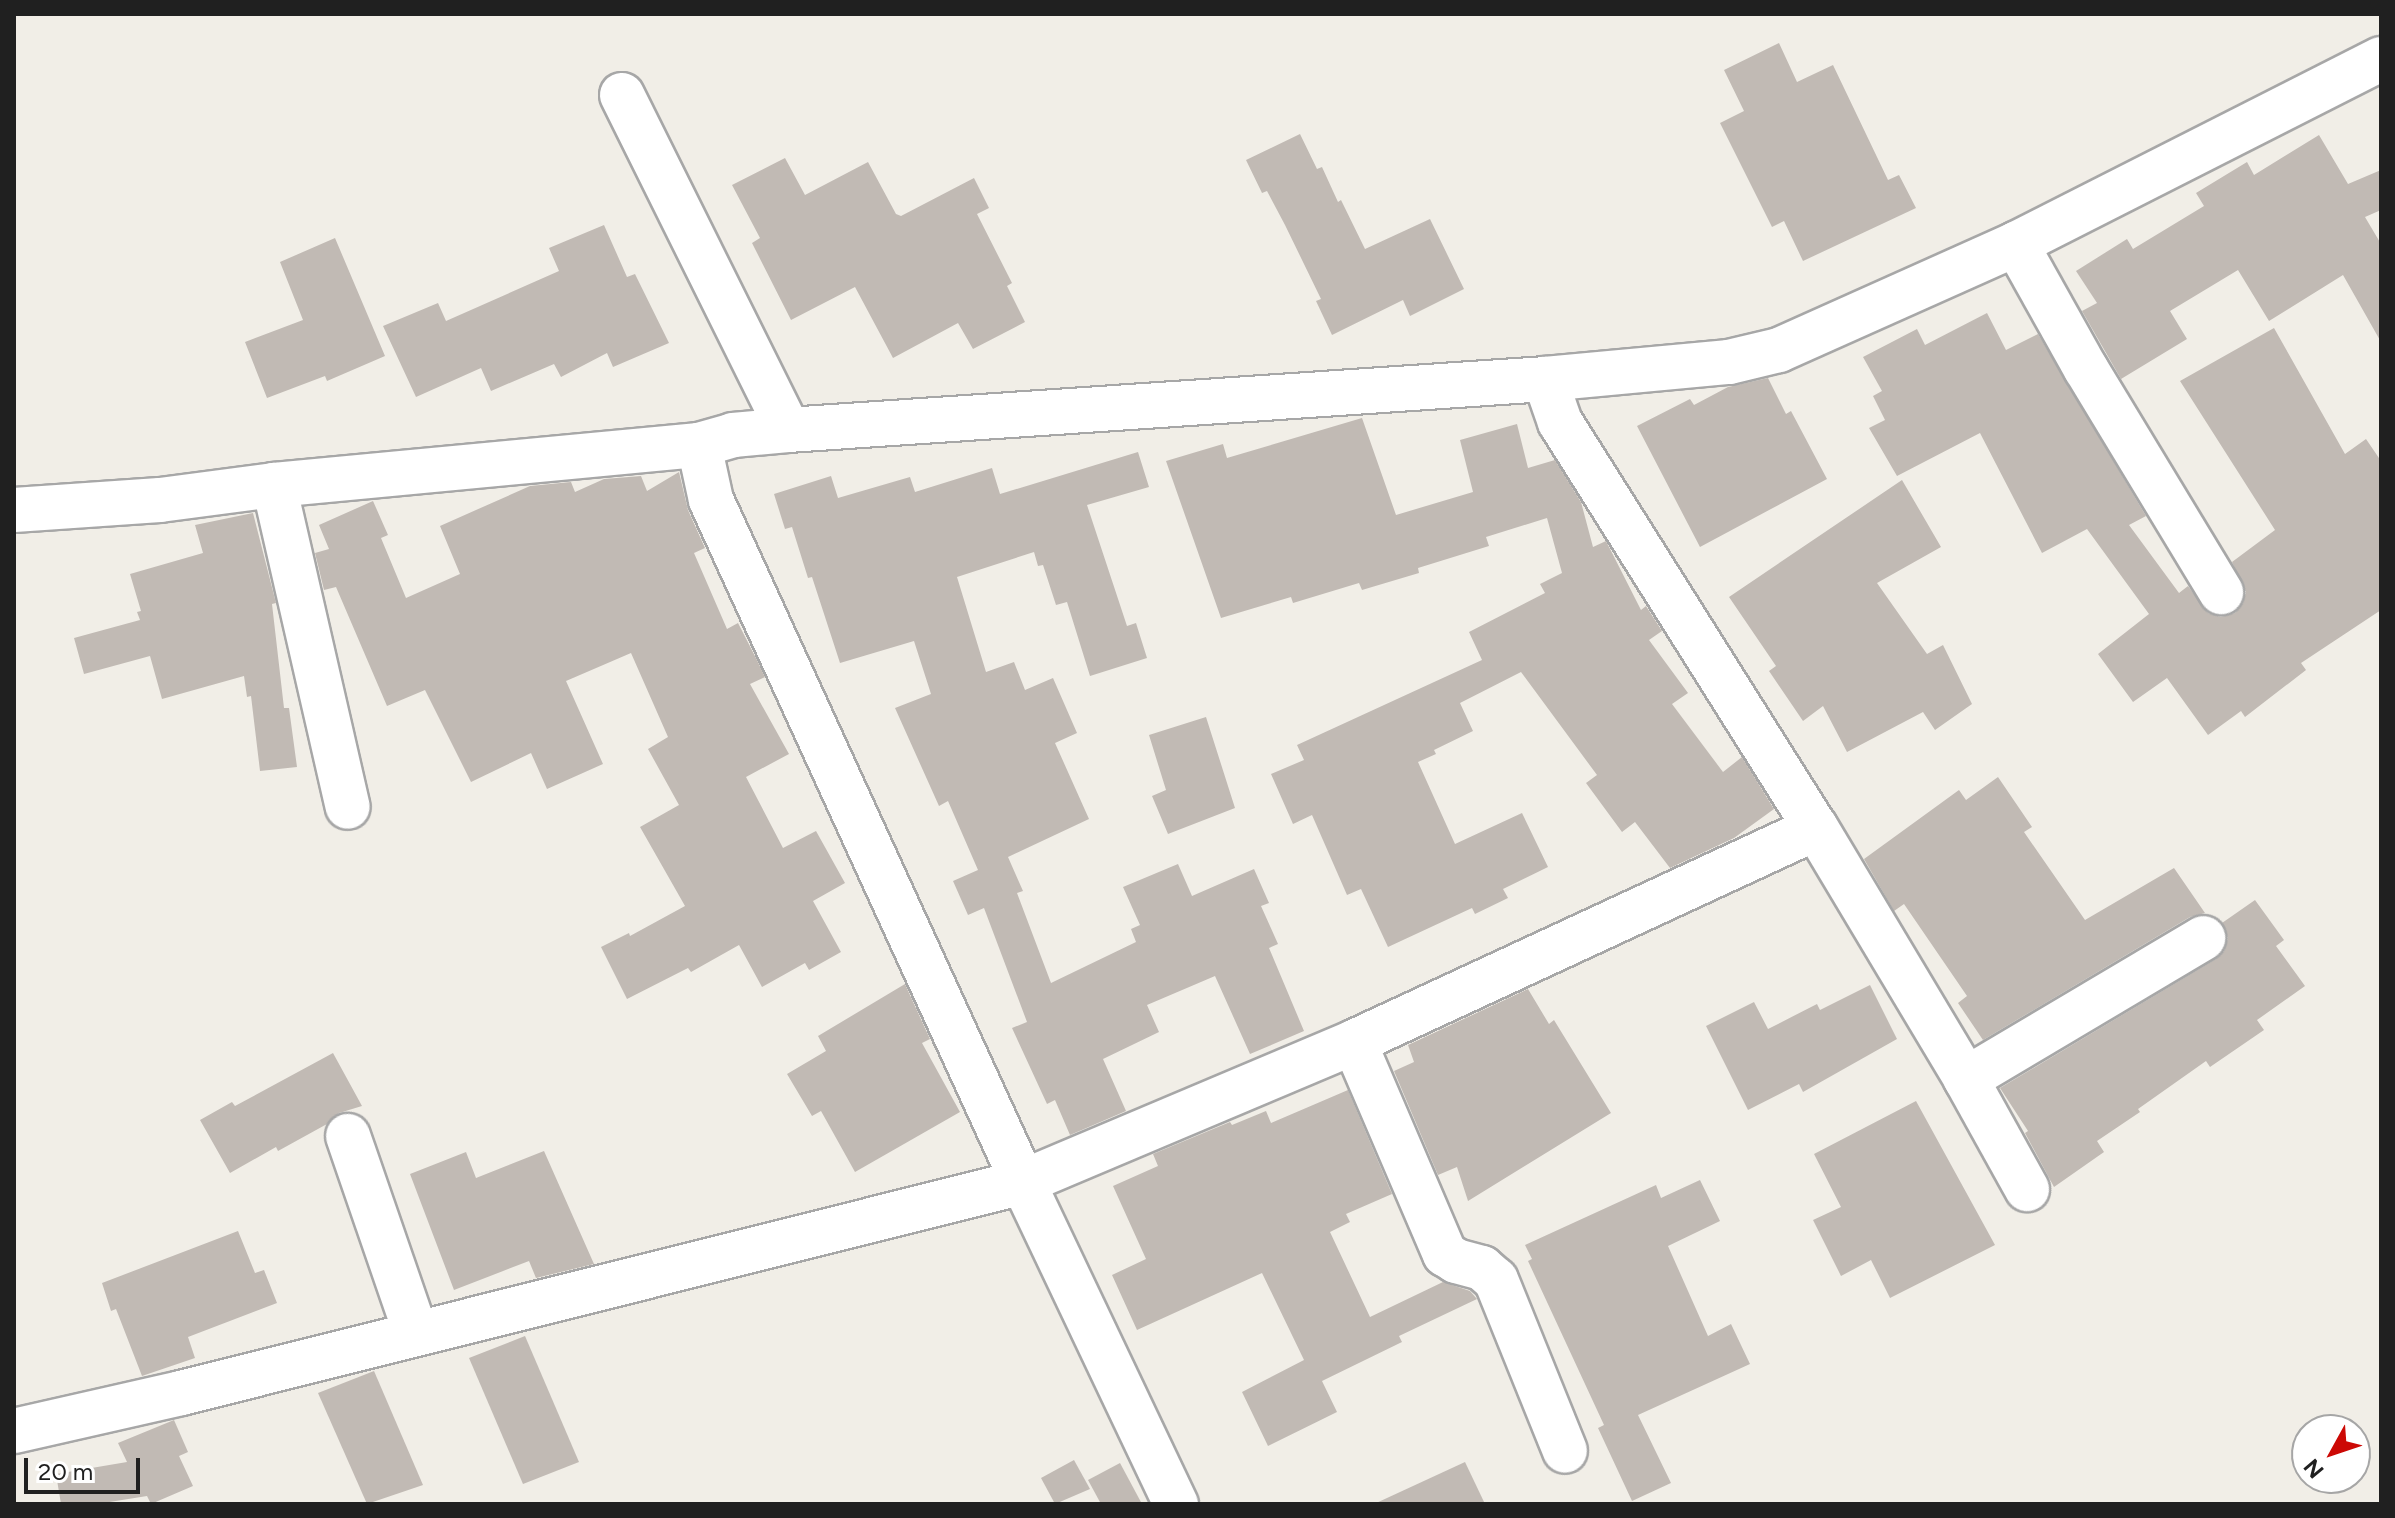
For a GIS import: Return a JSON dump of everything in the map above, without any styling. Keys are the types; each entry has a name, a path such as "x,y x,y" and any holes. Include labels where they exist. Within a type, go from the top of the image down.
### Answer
{"street":[{"path":"14,510 160,500 274,485 699,445 733,435 788,430 1545,379 1729,362 1779,350 2016,244 2381,59"},
{"path":"622,95 788,430"},
{"path":"2016,244 2086,369 2221,592"},
{"path":"1545,379 1560,422 1816,828 1966,1079 2027,1189"},
{"path":"699,445 711,500 1023,1182 1176,1504"},
{"path":"274,485 348,807"},
{"path":"14,1431 1023,1182 1354,1042 1816,828"},
{"path":"1966,1079 2203,938"},
{"path":"1354,1042 1445,1254 1482,1268 1496,1280 1565,1451"},
{"path":"348,1136 416,1333"}],"building":[{"path":"1779,43 1797,82 1833,65 1888,180 1899,175 1916,208 1803,261 1784,221 1772,227 1720,123 1744,111 1724,70"},
{"path":"1300,134 1317,169 1322,167 1338,202 1341,200 1365,249 1430,219 1464,289 1410,316 1403,300 1332,335 1316,301 1321,299 1285,225 1267,191 1262,193 1246,160"},
{"path":"2319,135 2348,184 2381,170 2381,210 2365,217 2381,244 2381,342 2343,275 2269,321 2238,270 2170,311 2187,339 2121,379 2082,311 2097,303 2076,271 2127,239 2133,249 2204,206 2196,193 2247,162 2254,175"},
{"path":"785,158 805,195 868,162 896,214 901,216 974,178 989,208 977,214 1012,283 1007,286 1025,322 973,349 958,323 893,358 855,287 791,320 752,243 760,238 732,185"},
{"path":"604,225 627,277 635,274 669,343 613,367 607,353 561,377 554,364 491,391 481,368 416,397 383,326 438,303 446,321 559,271 549,248"},
{"path":"335,238 385,356 327,381 325,376 267,398 245,342 303,320 280,262"},
{"path":"1987,313 2006,350 2038,334 2146,516 2129,525 2179,593 2188,586 2208,613 2221,617 2235,613 2243,603 2246,592 2232,562 2275,530 2180,381 2274,328 2345,454 2366,439 2381,461 2381,610 2301,663 2306,670 2245,717 2241,711 2208,735 2167,678 2133,702 2098,654 2149,614 2087,529 2042,553 1980,433 1897,476 1869,428 1885,420 1873,396 1882,391 1863,357 1917,329 1925,345"},
{"path":"1768,378 1786,414 1791,411 1827,479 1700,547 1637,426 1690,399 1694,405 1728,387"},
{"path":"1362,418 1396,515 1473,492 1460,440 1517,424 1528,468 1555,460 1581,502 1593,547 1606,541 1641,610 1646,606 1662,631 1649,640 1688,693 1672,704 1723,772 1742,757 1774,809 1734,838 1670,868 1635,822 1622,832 1586,783 1597,775 1521,672 1460,703 1473,731 1434,750 1436,754 1418,762 1455,844 1522,813 1548,867 1503,889 1508,898 1475,914 1472,908 1388,947 1361,889 1347,895 1312,815 1293,824 1271,774 1304,760 1297,745 1482,660 1469,632 1545,593 1540,584 1562,573 1547,518 1486,537 1489,546 1418,568 1419,573 1362,590 1359,583 1293,603 1291,597 1221,618 1166,461 1223,444 1227,458"},
{"path":"1138,452 1149,487 1087,505 1127,626 1136,623 1147,658 1090,676 1067,602 1056,605 1043,565 1038,566 1034,552 957,577 986,672 1014,662 1025,690 1053,678 1077,733 1055,743 1089,819 1008,857 1023,891 1017,893 1051,983 1136,942 1131,929 1140,925 1123,887 1178,864 1192,896 1254,869 1269,903 1261,906 1278,944 1269,948 1304,1031 1250,1054 1215,976 1147,1005 1159,1032 1103,1059 1126,1111 1070,1135 1055,1100 1047,1104 1012,1028 1027,1022 984,908 968,915 953,881 978,870 948,801 939,806 895,708 931,694 914,641 840,663 812,577 808,578 792,527 785,529 774,494 831,476 838,498 910,477 915,492 992,468 1000,494"},
{"path":"679,472 688,510 705,548 694,553 727,629 738,623 757,660 765,677 750,684 789,754 746,777 783,848 816,831 845,883 813,901 841,952 809,970 805,963 762,987 739,945 691,972 688,968 627,999 601,947 629,933 630,936 685,906 640,827 679,805 648,749 668,737 631,653 566,681 603,764 547,789 531,753 471,782 425,690 387,706 336,587 324,590 315,553 329,549 319,525 373,501 388,535 381,538 406,598 460,574 440,526 530,486 571,482 575,492 604,479 641,476 647,491"},
{"path":"1902,480 1941,547 1877,583 1927,654 1943,645 1972,704 1935,730 1923,712 1847,752 1823,706 1803,721 1769,671 1776,666 1729,597"},
{"path":"253,513 276,603 272,604 284,708 289,708 297,767 260,771 251,696 247,697 244,676 162,699 150,656 84,674 74,638 140,620 137,612 141,611 130,574 203,553 195,525"},
{"path":"1206,717 1235,808 1168,834 1152,796 1166,790 1149,735"},
{"path":"1998,777 2032,827 2024,832 2085,920 2174,868 2205,913 2190,917 1983,1040 1958,1003 1967,996 1904,904 1894,911 1864,859 1959,790 1966,800"},
{"path":"2255,900 2284,940 2276,946 2305,986 2257,1020 2264,1030 2210,1067 2206,1061 2097,1141 2104,1152 2054,1187 2025,1133 2028,1131 2000,1088 2216,959 2224,951 2228,938 2222,923"},
{"path":"905,984 930,1039 922,1043 960,1112 855,1172 821,1111 812,1116 787,1074 826,1051 818,1036"},
{"path":"1870,985 1897,1039 1803,1092 1799,1084 1748,1110 1706,1026 1754,1002 1768,1029 1817,1004 1820,1010"},
{"path":"1528,989 1549,1024 1554,1020 1611,1113 1468,1201 1457,1167 1438,1175 1394,1071 1414,1062 1408,1045"},
{"path":"333,1053 362,1106 339,1113 327,1124 278,1151 276,1147 230,1173 200,1120 232,1102 235,1106"},
{"path":"1348,1090 1392,1194 1346,1214 1350,1222 1330,1232 1370,1317 1443,1282 1470,1291 1477,1299 1399,1336 1402,1342 1322,1381 1337,1412 1268,1446 1242,1392 1304,1360 1262,1273 1137,1330 1112,1275 1146,1259 1113,1186 1158,1166 1153,1154 1230,1122 1232,1125 1266,1111 1271,1123"},
{"path":"1916,1101 1995,1245 1890,1298 1871,1260 1841,1276 1813,1220 1841,1207 1814,1154"},
{"path":"544,1151 594,1264 536,1278 529,1261 454,1290 410,1174 466,1152 476,1178"},
{"path":"1700,1180 1720,1221 1668,1246 1708,1336 1731,1324 1750,1364 1638,1415 1671,1483 1632,1501 1598,1428 1604,1425 1528,1261 1532,1259 1525,1245 1656,1185 1661,1198"},
{"path":"238,1231 255,1273 264,1270 277,1303 188,1337 195,1358 142,1376 116,1309 111,1311 102,1283"},
{"path":"525,1336 579,1462 523,1484 469,1358"},
{"path":"374,1371 423,1485 367,1504 318,1393"},
{"path":"174,1420 188,1452 179,1456 193,1486 151,1504 147,1496 97,1504 61,1504 56,1474 127,1462 118,1443"},
{"path":"1074,1460 1090,1489 1055,1504 1041,1478"},
{"path":"1465,1462 1485,1504 1374,1504"},
{"path":"1120,1463 1142,1504 1101,1504 1088,1480"}]}
